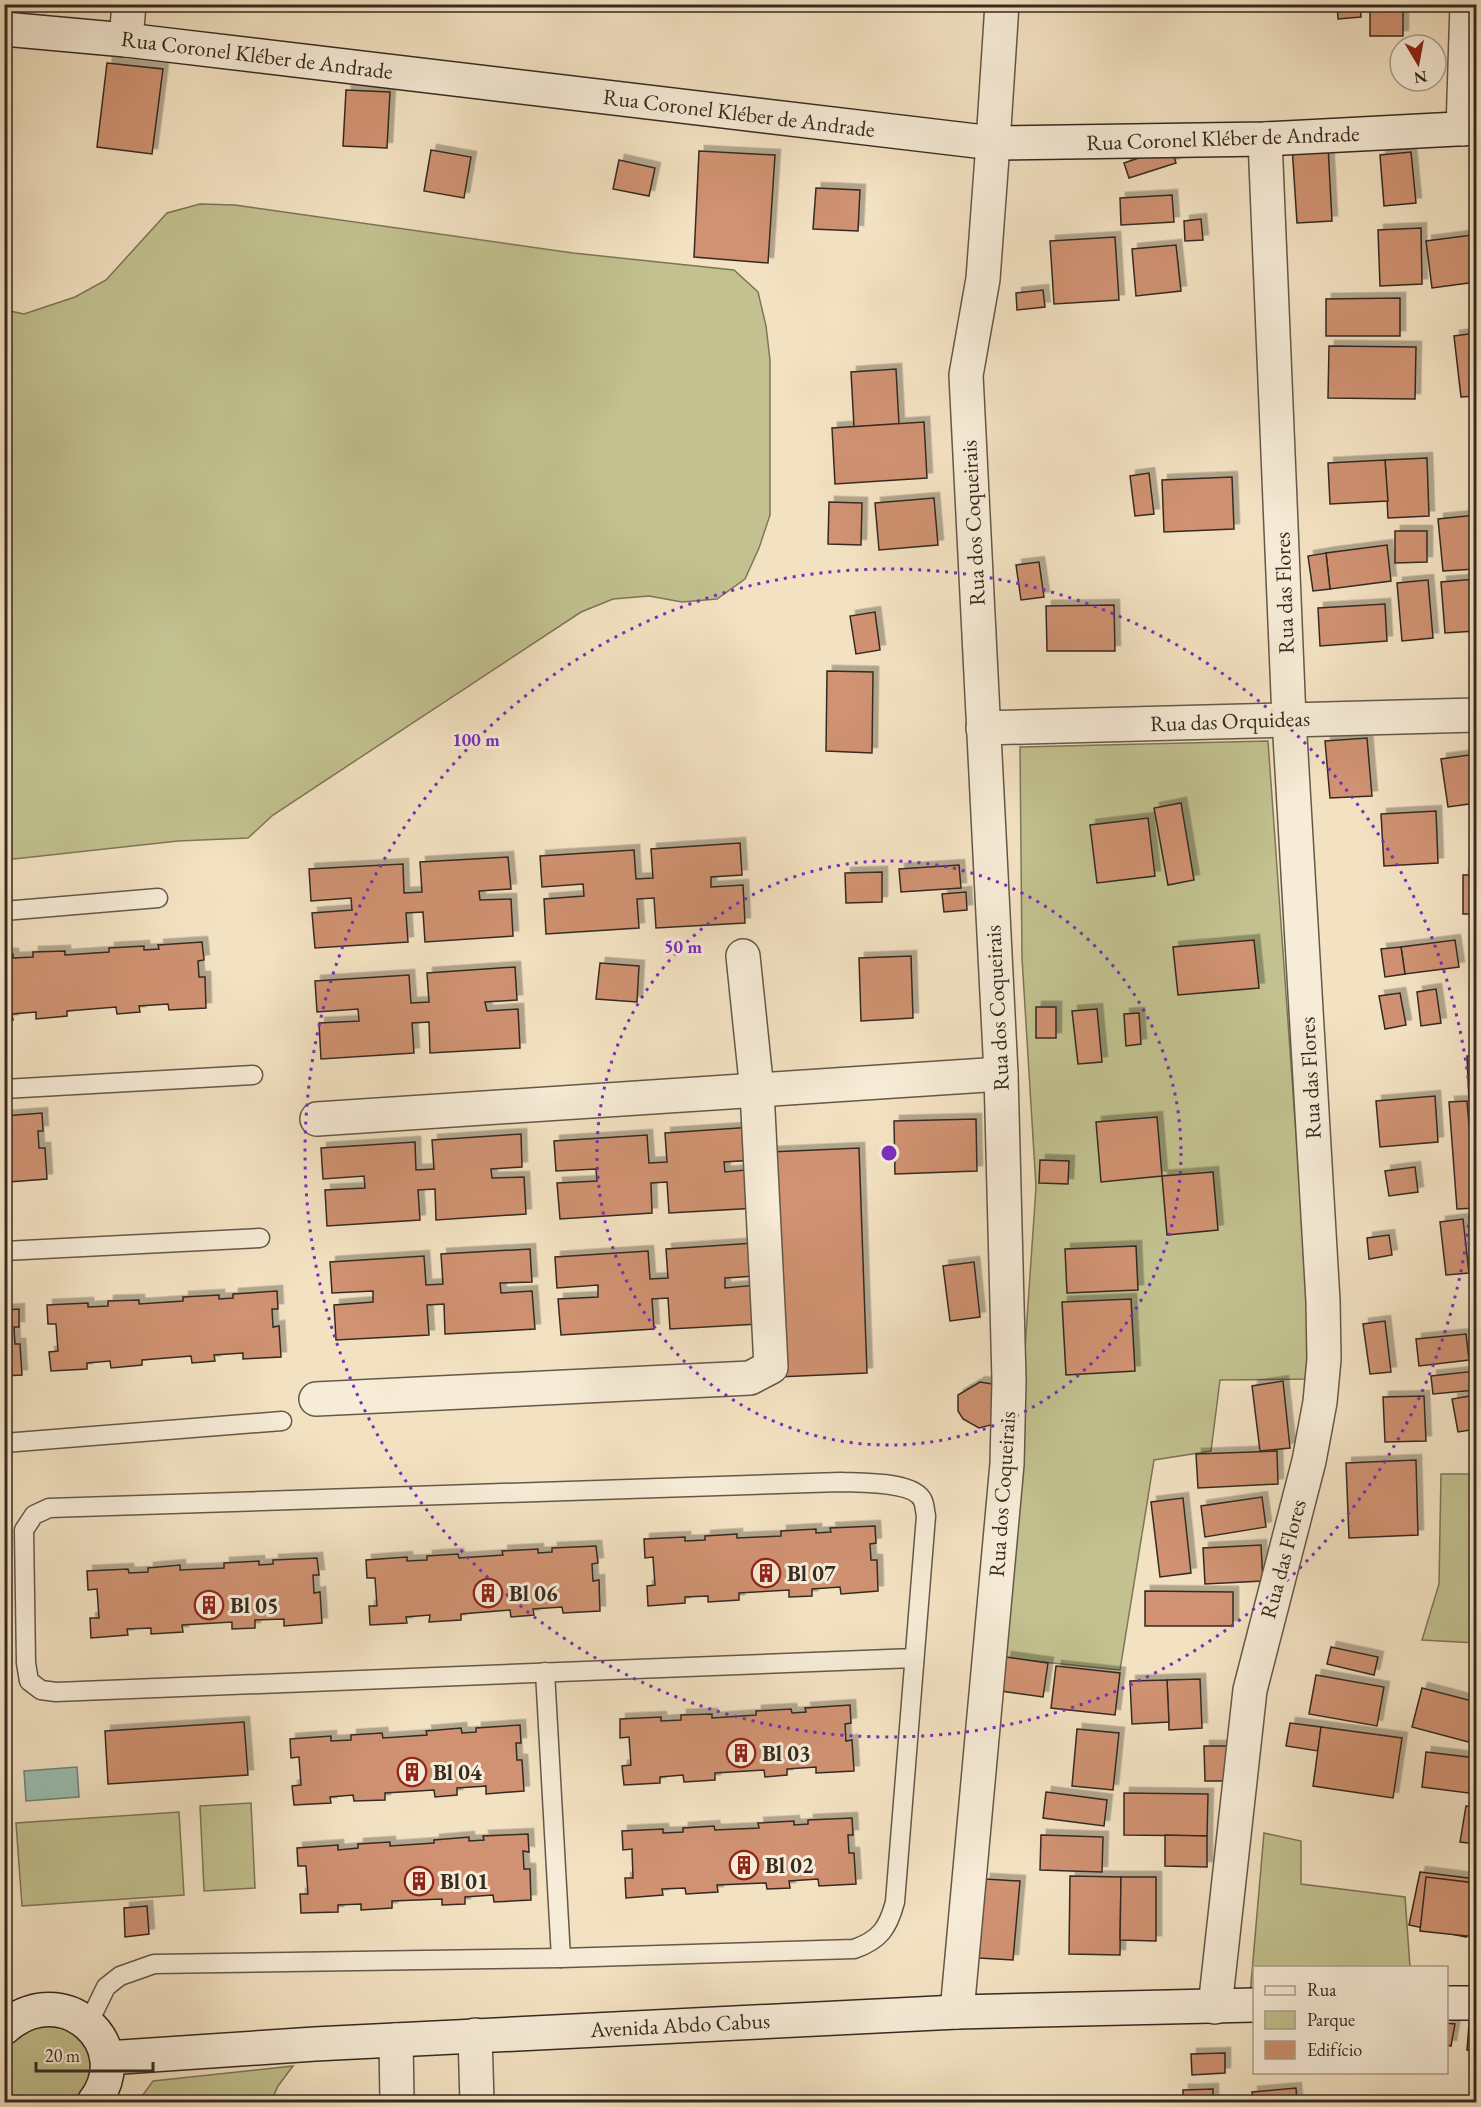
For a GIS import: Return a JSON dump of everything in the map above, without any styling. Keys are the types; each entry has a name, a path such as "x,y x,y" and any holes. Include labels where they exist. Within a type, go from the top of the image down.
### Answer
{"street":[{"path":"126,40 129,4"},
{"name":"Rua dos Coqueirais","path":"957,2012 1007,1464 1009,1381 1001,1074 966,375 983,279 1002,4"},
{"path":"1467,4 1470,128"},
{"name":"Rua Coronel Kléber de Andrade","path":"4,29 126,40 993,143 1265,139 1470,128"},
{"name":"Rua das Flores","path":"1215,2007 1250,1690 1309,1461 1320,1402 1324,1359 1323,1301 1289,719 1265,139"},
{"name":"Rua das Orquideas","path":"983,728 1476,715"},
{"path":"316,1399 750,1378 771,1367 757,1091 743,956"},
{"path":"317,1119 1001,1074"},
{"path":"1448,2002 1476,2003"},
{"name":"Avenida Abdo Cabus","path":"107,2058 475,2035 957,2012 1253,2005"},
{"path":"4,2028 16,2018 34,2010 53,2008 72,2013 88,2024 100,2039 107,2058 106,2077 100,2095 94,2103"},
{"path":"475,2035 477,2103"},
{"path":"396,2040 397,2103"}],"lane":[{"path":"4,911 158,898"},
{"path":"4,1089 253,1075"},
{"path":"4,1251 260,1238"},
{"path":"4,1443 282,1421"},
{"path":"88,2024 106,1987 120,1976 154,1964 561,1958 854,1948 867,1944 880,1935 890,1921 895,1902 926,1516 923,1500 915,1492 898,1486 841,1482 49,1508 34,1515 24,1530 26,1663 29,1681 41,1690 56,1692 914,1658"},
{"path":"545,1672 561,1958"}],"green space":[{"path":"200,204 235,205 573,253 734,270 758,292 766,326 770,360 770,515 745,579 717,599 682,602 649,596 613,599 581,612 273,815 248,838 178,841 5,860 5,310 24,314 75,297 106,280 167,213"},
{"path":"1268,741 1304,1247 1310,1379 1220,1380 1211,1451 1154,1460 1120,1670 1004,1658 1036,1187 1022,958 1020,747"},
{"path":"1441,1474 1476,1474 1476,1643 1422,1640 1439,1584"},
{"path":"251,1803 255,1888 204,1891 200,1806"},
{"path":"179,1812 184,1895 22,1906 16,1823"},
{"path":"1264,1833 1301,1841 1301,1884 1405,1897 1410,1966 1253,1966 1253,1995 1250,1995"},
{"path":"58,2024 83,2040 93,2068 84,2095 77,2102 18,2102 5,2083 4,2066 10,2042 21,2031 29,2027"},
{"path":"293,2066 278,2086 271,2102 141,2102 140,2099 153,2081"}],"shaded area":[{"path":"77,1767 79,1797 26,1801 24,1771"}],"building":[{"path":"444,4 516,4 516,10"},
{"path":"1337,4 1360,4 1361,17 1338,19"},
{"path":"1370,4 1403,4 1403,33 1370,36"},
{"path":"107,63 163,69 152,154 97,147"},
{"path":"346,90 390,92 387,148 343,146"},
{"path":"1328,145 1332,221 1297,223 1292,146"},
{"path":"1171,147 1176,163 1129,178 1124,163"},
{"path":"431,150 471,157 464,198 424,191"},
{"path":"699,151 775,155 768,263 694,257"},
{"path":"1411,152 1416,203 1384,206 1380,155"},
{"path":"619,160 655,168 649,196 613,189"},
{"path":"816,188 860,190 858,231 813,229"},
{"path":"1172,195 1174,222 1121,225 1120,198"},
{"path":"1201,219 1203,240 1185,241 1184,221"},
{"path":"1421,228 1422,284 1380,286 1378,230"},
{"path":"1472,235 1476,282 1432,288 1426,241"},
{"path":"1115,237 1119,300 1054,304 1050,241"},
{"path":"1176,245 1181,291 1136,296 1132,249"},
{"path":"1043,290 1045,307 1017,310 1016,293"},
{"path":"1400,298 1400,336 1326,336 1326,299"},
{"path":"1476,333 1476,396 1461,397 1454,336"},
{"path":"1329,346 1416,347 1415,399 1328,398"},
{"path":"896,369 899,424 854,427 851,372"},
{"path":"924,422 927,478 835,484 832,428"},
{"path":"1427,458 1429,516 1388,518 1385,460"},
{"path":"1385,460 1388,501 1330,504 1328,463"},
{"path":"1149,473 1154,514 1135,516 1130,476"},
{"path":"1232,477 1234,529 1164,532 1162,480"},
{"path":"934,498 938,545 879,550 875,503"},
{"path":"829,502 862,503 861,545 828,544"},
{"path":"1476,515 1476,569 1443,571 1438,519"},
{"path":"1395,531 1427,531 1427,562 1395,563"},
{"path":"1387,545 1391,581 1330,589 1326,553"},
{"path":"1326,553 1330,589 1313,591 1308,556"},
{"path":"1039,562 1044,597 1021,600 1016,565"},
{"path":"1476,579 1476,631 1445,633 1441,582"},
{"path":"1428,580 1433,638 1402,641 1397,583"},
{"path":"1385,604 1387,641 1320,646 1318,608"},
{"path":"1114,605 1115,651 1047,651 1046,606"},
{"path":"875,612 880,650 856,654 850,616"},
{"path":"827,671 873,672 872,753 826,751"},
{"path":"1367,738 1372,796 1330,798 1325,741"},
{"path":"1476,754 1476,803 1448,807 1441,759"},
{"path":"1181,803 1194,880 1168,885 1154,808"},
{"path":"1436,811 1438,863 1384,866 1381,814"},
{"path":"1148,818 1155,876 1097,883 1090,825"},
{"path":"740,843 742,875 711,877 711,887 743,885 745,923 656,928 654,898 637,899 639,928 546,934 544,899 584,896 583,884 542,887 540,856 634,850 636,879 653,878 651,849"},
{"path":"508,857 511,889 479,891 480,900 511,899 513,936 425,942 423,912 406,913 408,942 315,948 312,913 352,910 351,898 311,901 309,869 403,864 404,893 422,892 420,862"},
{"path":"959,865 961,888 901,892 899,869"},
{"path":"882,872 882,902 846,903 845,873"},
{"path":"1463,875 1476,875 1476,914 1463,914"},
{"path":"966,892 967,910 944,912 942,894"},
{"path":"1254,940 1259,988 1178,995 1173,947"},
{"path":"1455,940 1459,967 1405,974 1401,947"},
{"path":"202,942 204,960 198,961 199,977 205,977 206,1008 169,1010 168,1004 139,1006 140,1012 117,1014 116,1007 67,1011 67,1016 36,1019 36,1012 12,1014 13,1020 4,1021 4,954 13,954 13,958 33,957 33,952 65,951 65,955 109,952 109,948 144,946 144,950 159,949 158,945"},
{"path":"1401,947 1405,974 1385,977 1381,949"},
{"path":"911,956 913,1018 861,1021 859,958"},
{"path":"600,963 639,966 637,1002 596,999"},
{"path":"515,967 517,1000 485,1002 487,1011 518,1009 520,1048 430,1053 429,1022 412,1023 414,1053 321,1059 319,1023 359,1021 358,1009 317,1012 315,981 409,975 411,1003 429,1002 427,973"},
{"path":"1436,989 1441,1023 1421,1026 1417,992"},
{"path":"1400,993 1406,1025 1385,1029 1379,996"},
{"path":"1036,1007 1056,1007 1056,1038 1036,1038"},
{"path":"1097,1009 1102,1062 1078,1064 1072,1011"},
{"path":"1139,1013 1141,1044 1126,1046 1124,1014"},
{"path":"1467,1056 1476,1056 1476,1100 1469,1101"},
{"path":"1435,1096 1438,1142 1380,1147 1376,1101"},
{"path":"1467,1101 1476,1208 1457,1209 1449,1102"},
{"path":"42,1113 43,1131 38,1131 39,1148 45,1148 47,1179 9,1182 8,1175 4,1175 4,1116"},
{"path":"1157,1117 1162,1176 1101,1182 1096,1122"},
{"path":"976,1119 977,1171 895,1174 894,1121"},
{"path":"753,1127 755,1160 724,1162 725,1172 756,1169 758,1208 669,1213 667,1182 651,1183 652,1213 560,1219 557,1183 597,1181 596,1169 556,1171 554,1141 647,1135 649,1163 667,1162 665,1133"},
{"path":"521,1134 522,1167 491,1169 492,1178 524,1177 526,1214 436,1220 435,1189 418,1190 420,1220 327,1226 325,1190 365,1188 364,1176 323,1179 321,1148 415,1142 416,1170 434,1169 432,1140"},
{"path":"859,1148 867,1373 778,1377 770,1152"},
{"path":"1040,1160 1069,1161 1068,1184 1039,1183"},
{"path":"1415,1167 1418,1192 1389,1196 1385,1171"},
{"path":"1213,1172 1218,1230 1167,1235 1162,1176"},
{"path":"1463,1219 1469,1273 1446,1275 1440,1222"},
{"path":"1389,1235 1392,1255 1369,1259 1367,1238"},
{"path":"754,1243 756,1276 725,1278 725,1288 757,1285 759,1324 670,1329 668,1298 652,1299 654,1329 561,1335 558,1299 598,1297 598,1285 557,1288 555,1257 648,1251 650,1279 668,1278 666,1249"},
{"path":"1136,1246 1138,1290 1067,1293 1065,1249"},
{"path":"530,1249 532,1282 500,1283 501,1293 532,1291 535,1329 445,1334 444,1304 427,1305 429,1335 336,1340 334,1305 373,1302 373,1291 332,1293 330,1262 424,1256 426,1285 443,1284 441,1254"},
{"path":"974,1262 980,1317 950,1321 943,1266"},
{"path":"277,1291 278,1309 272,1309 273,1327 279,1326 281,1357 243,1359 243,1353 214,1355 215,1361 192,1363 191,1356 142,1360 142,1365 111,1368 110,1361 87,1363 87,1369 51,1371 49,1352 58,1351 56,1324 48,1324 47,1305 88,1303 88,1307 108,1306 108,1301 139,1300 139,1304 183,1301 183,1297 219,1295 219,1299 233,1298 233,1294"},
{"path":"1131,1299 1135,1371 1066,1375 1062,1302"},
{"path":"19,1309 19,1327 14,1327 15,1344 20,1344 22,1375 4,1376 4,1310"},
{"path":"1385,1321 1391,1372 1370,1374 1363,1324"},
{"path":"1466,1334 1469,1360 1419,1366 1416,1339"},
{"path":"1476,1371 1476,1390 1433,1394 1431,1376"},
{"path":"1283,1381 1290,1448 1260,1451 1252,1386"},
{"path":"980,1382 992,1384 1000,1393 995,1424 979,1428 963,1419 958,1411 958,1395"},
{"path":"1476,1395 1476,1429 1458,1432 1452,1399"},
{"path":"1424,1396 1426,1441 1385,1442 1383,1397"},
{"path":"1277,1451 1278,1484 1198,1488 1196,1454"},
{"path":"1416,1460 1418,1535 1349,1538 1346,1463"},
{"path":"1262,1497 1266,1527 1205,1537 1201,1506"},
{"path":"1183,1498 1191,1573 1160,1577 1151,1502"},
{"name":"Bl 07","path":"875,1526 876,1543 870,1544 871,1560 877,1560 878,1591 841,1594 840,1587 812,1589 812,1596 789,1597 789,1590 739,1593 739,1600 708,1602 708,1596 685,1597 685,1603 648,1606 647,1586 655,1585 653,1557 645,1558 644,1539 685,1537 685,1541 705,1540 705,1536 737,1534 737,1538 781,1536 781,1531 816,1529 816,1533 831,1532 830,1528"},
{"path":"1261,1545 1263,1581 1205,1584 1203,1548"},
{"name":"Bl 06","path":"596,1546 598,1563 592,1564 593,1581 599,1580 600,1611 563,1613 562,1607 533,1609 534,1615 511,1617 510,1610 461,1614 461,1620 429,1622 430,1615 406,1617 407,1623 370,1625 369,1606 377,1606 375,1578 367,1578 366,1560 407,1557 407,1561 427,1560 427,1556 458,1554 459,1558 503,1555 502,1551 538,1549 538,1553 552,1552 552,1548"},
{"name":"Bl 05","path":"317,1558 319,1575 313,1575 314,1593 320,1592 322,1623 284,1626 284,1619 255,1620 255,1628 232,1629 232,1622 182,1625 183,1632 151,1634 151,1628 127,1629 128,1635 91,1638 90,1618 99,1618 97,1589 88,1590 87,1571 128,1569 129,1573 148,1572 148,1568 180,1565 180,1570 224,1568 224,1563 259,1561 259,1565 273,1564 273,1560"},
{"path":"1145,1591 1233,1592 1233,1626 1145,1626"},
{"path":"1331,1647 1378,1657 1374,1675 1327,1664"},
{"path":"1006,1657 1048,1663 1043,1697 1001,1691"},
{"path":"1056,1666 1120,1673 1115,1715 1051,1708"},
{"path":"1316,1675 1384,1687 1377,1726 1309,1714"},
{"path":"1200,1679 1202,1728 1169,1730 1167,1680"},
{"path":"1167,1680 1169,1722 1132,1724 1130,1681"},
{"path":"1422,1688 1476,1702 1476,1744 1412,1727"},
{"name":"Bl 03","path":"850,1705 851,1723 845,1724 846,1741 852,1740 854,1771 816,1773 816,1767 787,1769 787,1775 765,1777 764,1770 715,1773 715,1780 684,1782 683,1775 660,1777 660,1783 624,1785 622,1766 631,1765 629,1737 620,1738 620,1719 661,1717 661,1721 681,1720 681,1715 712,1714 712,1718 756,1715 756,1711 791,1709 792,1713 806,1712 805,1708"},
{"path":"244,1722 248,1775 108,1784 105,1731"},
{"path":"1290,1723 1321,1727 1318,1751 1286,1746"},
{"name":"Bl 04","path":"520,1725 521,1743 516,1743 517,1760 522,1760 524,1791 486,1794 486,1786 457,1788 457,1795 435,1797 434,1790 385,1793 385,1800 354,1801 353,1795 330,1797 331,1803 294,1805 292,1786 301,1785 299,1757 291,1758 290,1739 331,1736 331,1741 351,1740 351,1735 382,1733 383,1738 427,1735 426,1731 461,1728 462,1733 476,1732 476,1728"},
{"path":"1321,1727 1402,1738 1393,1798 1313,1786"},
{"path":"1077,1729 1119,1733 1113,1790 1072,1786"},
{"path":"1204,1746 1230,1746 1230,1781 1205,1781"},
{"path":"1426,1752 1476,1758 1476,1794 1422,1787"},
{"path":"1046,1792 1107,1800 1104,1826 1043,1818"},
{"path":"1124,1793 1208,1794 1207,1836 1124,1835"},
{"path":"1466,1806 1476,1807 1476,1844 1460,1842"},
{"name":"Bl 02","path":"852,1818 853,1835 848,1835 849,1853 854,1853 856,1884 819,1886 818,1879 789,1881 790,1888 767,1889 766,1883 717,1885 718,1892 686,1894 685,1888 662,1889 663,1895 626,1898 625,1878 633,1878 632,1849 623,1850 622,1831 663,1829 663,1833 683,1832 683,1828 714,1826 715,1830 759,1828 758,1823 794,1821 794,1825 808,1824 808,1820"},
{"name":"Bl 01","path":"528,1834 529,1852 523,1851 524,1869 530,1869 531,1900 494,1902 493,1895 465,1897 465,1904 442,1905 442,1899 392,1901 392,1908 361,1910 361,1904 338,1905 338,1912 301,1913 300,1894 308,1894 306,1866 298,1866 297,1848 338,1845 338,1850 358,1848 358,1844 390,1842 390,1846 434,1843 434,1840 469,1837 469,1841 484,1840 483,1836"},
{"path":"1041,1835 1103,1837 1102,1872 1040,1870"},
{"path":"1165,1835 1207,1836 1207,1867 1165,1866"},
{"path":"1420,1872 1476,1879 1466,1937 1409,1925"},
{"path":"1070,1876 1121,1877 1120,1955 1069,1954"},
{"path":"1121,1877 1156,1877 1156,1941 1120,1940"},
{"path":"1426,1877 1476,1883 1476,1937 1420,1931"},
{"path":"985,1879 1020,1881 1013,1960 979,1958"},
{"path":"147,1906 149,1934 125,1937 124,1908"},
{"path":"1470,2012 1476,2012 1476,2051 1467,2050"},
{"path":"1448,2023 1455,2024 1451,2046 1448,2045"},
{"path":"1225,2053 1225,2073 1192,2075 1191,2054"},
{"path":"1296,2088 1297,2102 1253,2102 1252,2092"},
{"path":"1213,2089 1213,2102 1183,2102 1183,2090"}],"place":[{"name":"Bl 07","path":"766,1573"},
{"name":"Bl 06","path":"488,1593"},
{"name":"Bl 05","path":"209,1605"},
{"name":"Bl 03","path":"741,1753"},
{"name":"Bl 04","path":"412,1772"},
{"name":"Bl 02","path":"744,1865"},
{"name":"Bl 01","path":"419,1881"}]}
